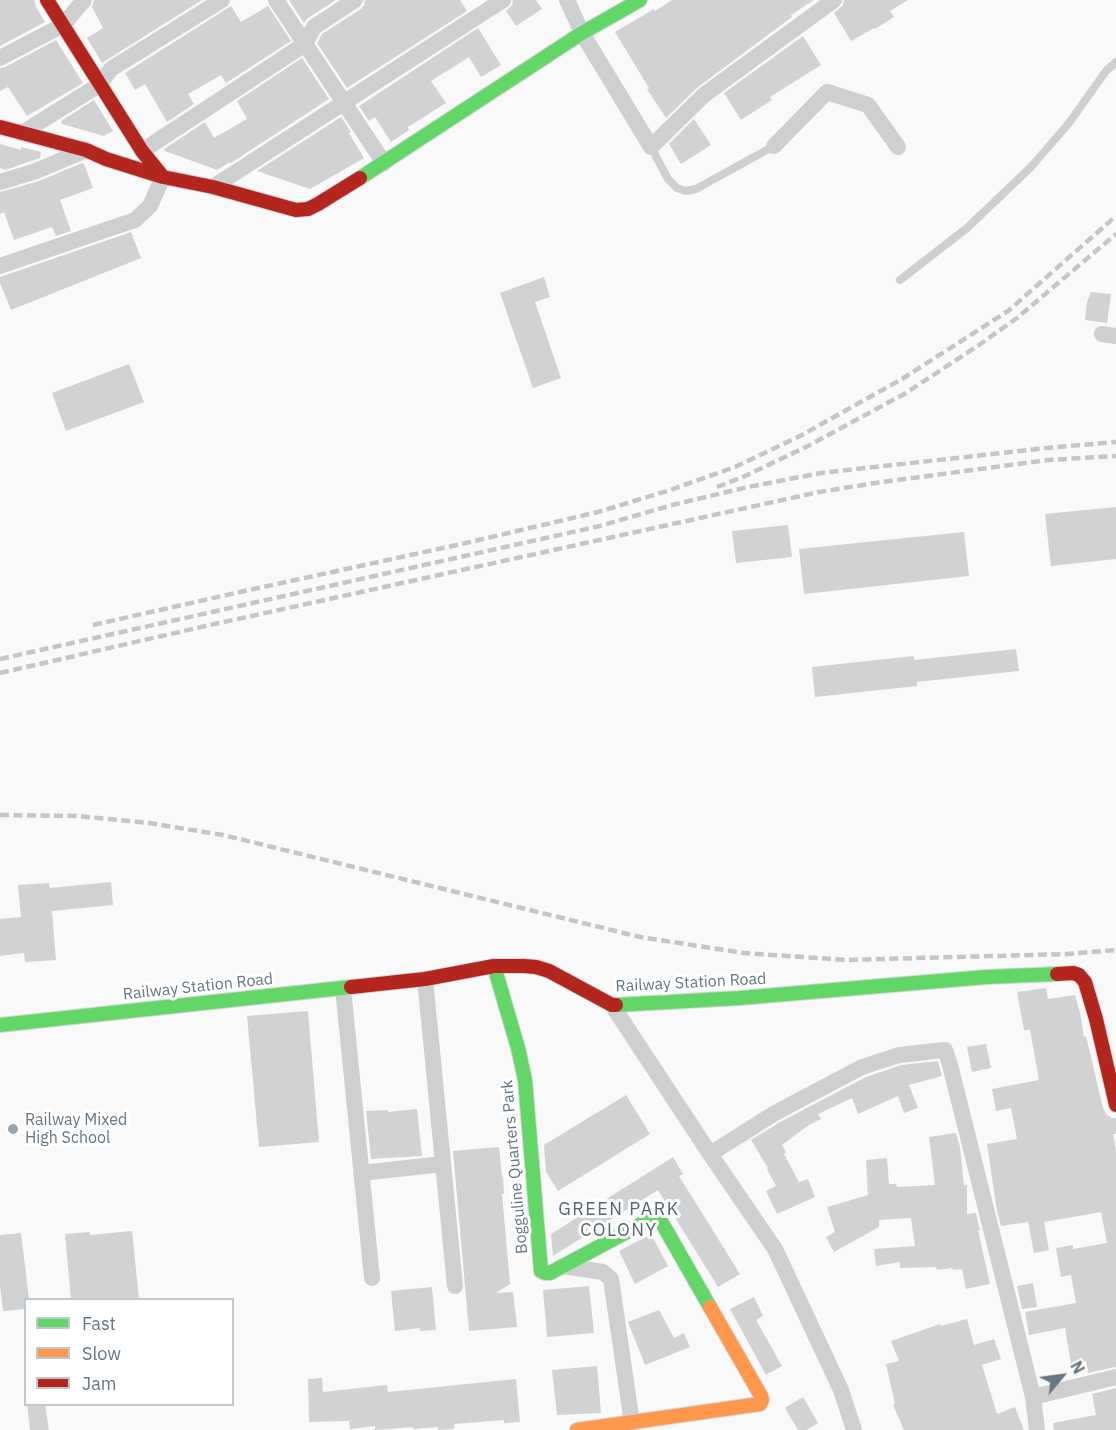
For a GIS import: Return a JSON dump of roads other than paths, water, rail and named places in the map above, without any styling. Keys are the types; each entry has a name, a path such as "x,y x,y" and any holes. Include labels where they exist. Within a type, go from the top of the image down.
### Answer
{"street":[{"path":"47,0 142,151 163,177"},
{"path":"0,58 63,25 84,0"},
{"path":"22,133 99,85 111,69 222,0"},
{"path":"276,0 384,163"},
{"path":"142,151 305,44 314,27 355,0"},
{"path":"213,187 503,0"},
{"path":"567,0 582,33 651,147 704,95 834,0"},
{"path":"0,127 86,150 106,159 163,177 213,187 296,210 308,209 384,163 582,33 640,0"},
{"path":"774,146 827,92 868,105 898,147"},
{"path":"0,182 36,171 86,150"},
{"path":"0,266 135,220 150,206 163,177"},
{"name":"Railway Station Road","path":"0,1025 425,979 494,966 536,967 549,971 612,1005 741,998 986,977 1073,973 1079,975 1085,982 1116,1105"},
{"name":"Bogguline Quarters Park","path":"494,966 525,1080 541,1271 550,1273 563,1266"},
{"path":"425,979 454,1286"},
{"path":"344,988 372,1278"},
{"path":"612,1005 775,1249 840,1390 854,1430"},
{"path":"710,1154 775,1113 862,1067 899,1055 945,1050 1033,1397 1036,1430"},
{"path":"361,1173 443,1164"},
{"path":"563,1266 651,1219 662,1224 762,1400 756,1405 578,1430"},
{"path":"563,1266 603,1272 610,1279 632,1423"},
{"path":"1033,1397 1116,1377"}],"lane":[{"path":"900,280 967,228 1031,167 1069,123 1106,71 1116,62"},
{"path":"651,147 668,179 677,188 686,191 696,189 774,146"}],"railway":[{"path":"93,625 598,512 735,467 800,436 902,379 1008,311 1116,216"},
{"path":"717,487 806,447 906,393 1017,318 1116,234"},
{"path":"0,659 600,526 672,505 748,487 821,473 1116,442"},
{"path":"0,673 819,492 1048,460 1116,456"},
{"path":"0,815 78,816 149,823 223,835 640,937 744,953 846,960 1067,954 1116,950"}],"place":[{"name":"Railway Mixed High School","path":"13,1129"}],"district":[{"name":"GREEN PARK COLONY","path":"619,1220"}]}
